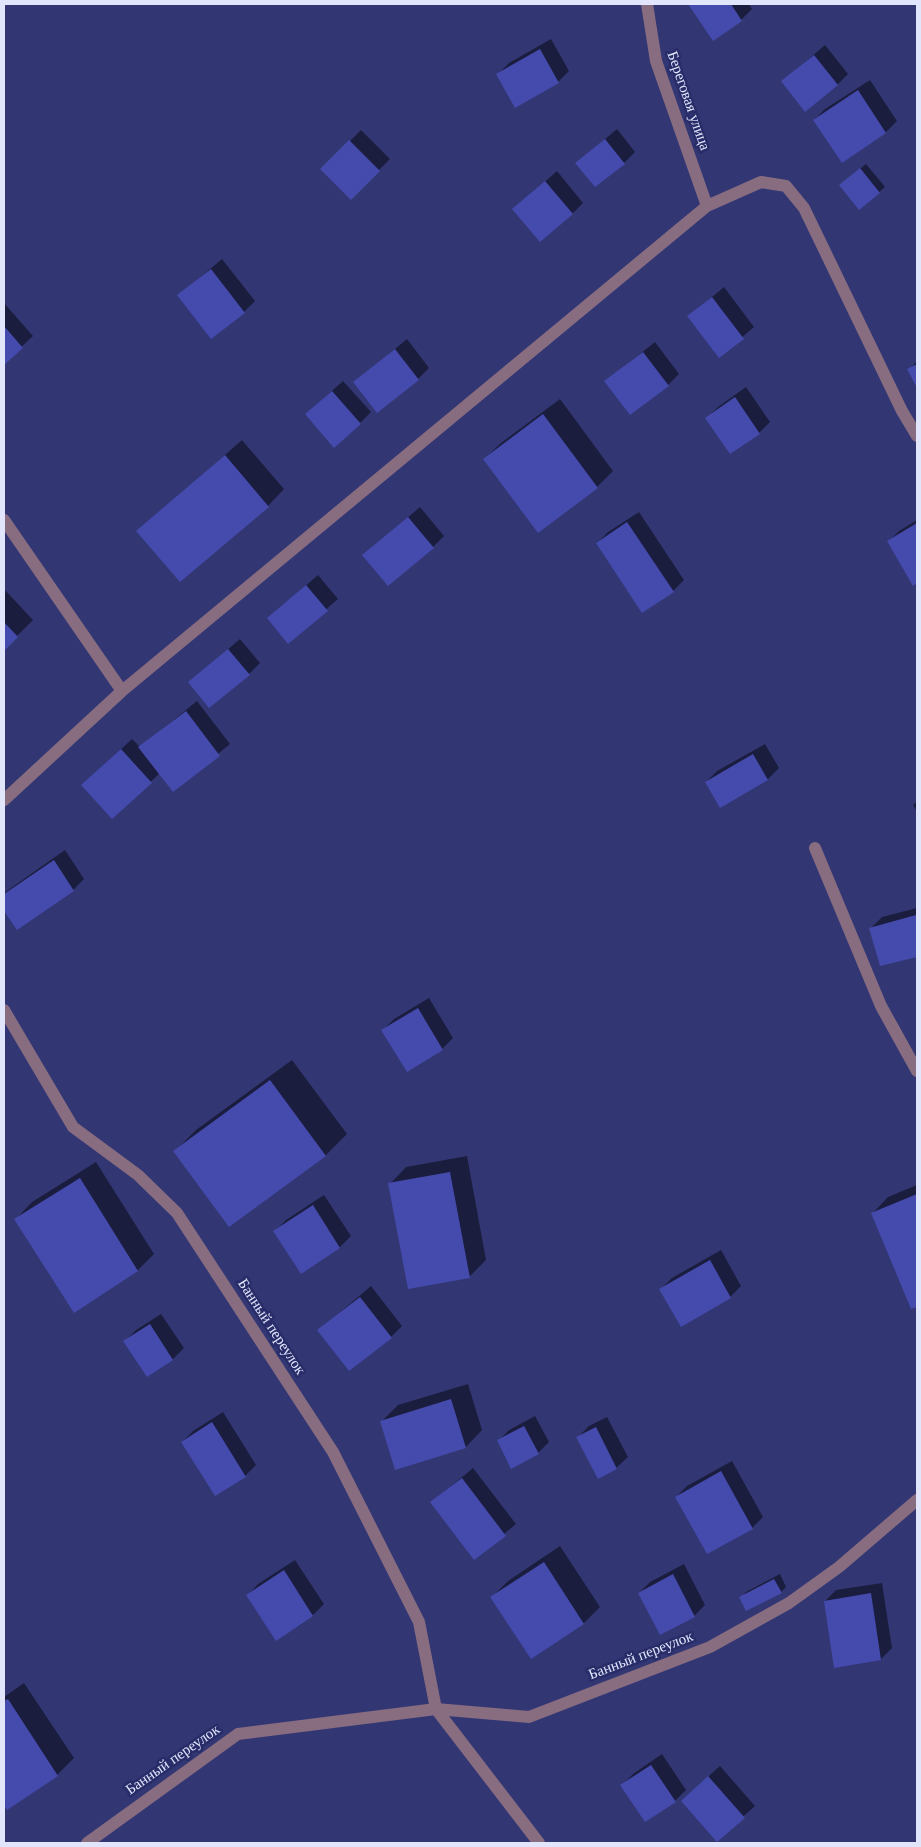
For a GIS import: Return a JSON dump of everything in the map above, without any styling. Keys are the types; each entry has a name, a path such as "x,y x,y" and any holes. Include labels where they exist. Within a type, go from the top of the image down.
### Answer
{"street":[{"name":"Береговая улица","path":"647,4 656,61 707,206"},
{"path":"4,800 122,691 707,206 761,182 786,186 804,208 902,411 917,436"},
{"path":"4,520 122,691"},
{"path":"815,848 881,1006 917,1071"},
{"name":"Банный переулок","path":"4,1010 73,1128 138,1176 177,1213 333,1452 419,1622 436,1709 539,1843"},
{"name":"Банный переулок","path":"87,1843 238,1734 436,1709 529,1717 710,1647 789,1604 839,1567 917,1500"}],"building":[{"path":"688,4 731,4 742,21 713,41"},
{"path":"540,49 559,83 515,108 496,74"},
{"path":"814,55 838,85 805,112 781,81"},
{"path":"858,90 886,133 842,163 813,120"},
{"path":"605,139 625,164 595,187 575,163"},
{"path":"349,140 380,171 351,200 320,169"},
{"path":"860,168 880,193 859,210 839,185"},
{"path":"545,181 573,214 540,242 512,209"},
{"path":"211,269 245,313 211,339 177,295"},
{"path":"712,297 744,339 719,358 687,316"},
{"path":"4,326 23,348 4,365"},
{"path":"395,349 419,380 377,413 353,382"},
{"path":"643,352 669,386 630,415 604,381"},
{"path":"917,364 917,388 907,369"},
{"path":"332,391 361,424 334,448 305,414"},
{"path":"735,397 760,434 730,454 705,418"},
{"path":"543,414 598,488 538,533 483,459"},
{"path":"225,455 269,507 180,582 136,531"},
{"path":"408,517 434,548 388,586 362,555"},
{"path":"627,522 674,592 642,613 596,543"},
{"path":"917,523 917,583 913,586 887,541"},
{"path":"306,585 328,611 288,644 267,618"},
{"path":"4,622 18,637 4,651"},
{"path":"228,649 250,675 209,708 188,682"},
{"path":"186,711 220,756 173,792 138,747"},
{"path":"121,749 152,783 112,819 81,785"},
{"path":"753,754 768,780 720,808 705,782"},
{"path":"54,860 74,891 17,930 4,911 4,894"},
{"path":"916,915 917,957 880,966 869,928"},
{"path":"418,1008 443,1050 407,1072 381,1030"},
{"path":"270,1080 326,1156 229,1227 173,1151"},
{"path":"450,1172 470,1278 408,1289 388,1183"},
{"path":"80,1178 138,1271 74,1313 14,1219"},
{"path":"917,1194 917,1307 911,1309 871,1213"},
{"path":"313,1205 340,1248 301,1274 273,1231"},
{"path":"710,1260 731,1298 681,1327 659,1289"},
{"path":"360,1297 392,1338 349,1371 317,1330"},
{"path":"150,1324 173,1360 147,1377 123,1341"},
{"path":"451,1399 466,1448 395,1470 380,1421"},
{"path":"212,1422 246,1477 215,1496 181,1442"},
{"path":"524,1426 539,1454 511,1469 497,1440"},
{"path":"596,1427 617,1469 598,1479 576,1437"},
{"path":"721,1471 753,1529 707,1554 675,1497"},
{"path":"462,1478 506,1536 474,1560 430,1502"},
{"path":"544,1562 584,1624 531,1659 490,1597"},
{"path":"284,1570 313,1616 276,1641 246,1595"},
{"path":"673,1574 695,1617 660,1635 638,1593"},
{"path":"774,1579 782,1593 746,1611 739,1597"},
{"path":"871,1593 881,1660 834,1668 824,1601"},
{"path":"8,1699 58,1776 7,1810 4,1805 4,1701"},
{"path":"651,1765 676,1802 645,1822 620,1785"},
{"path":"708,1776 745,1818 717,1842 681,1801"}]}
